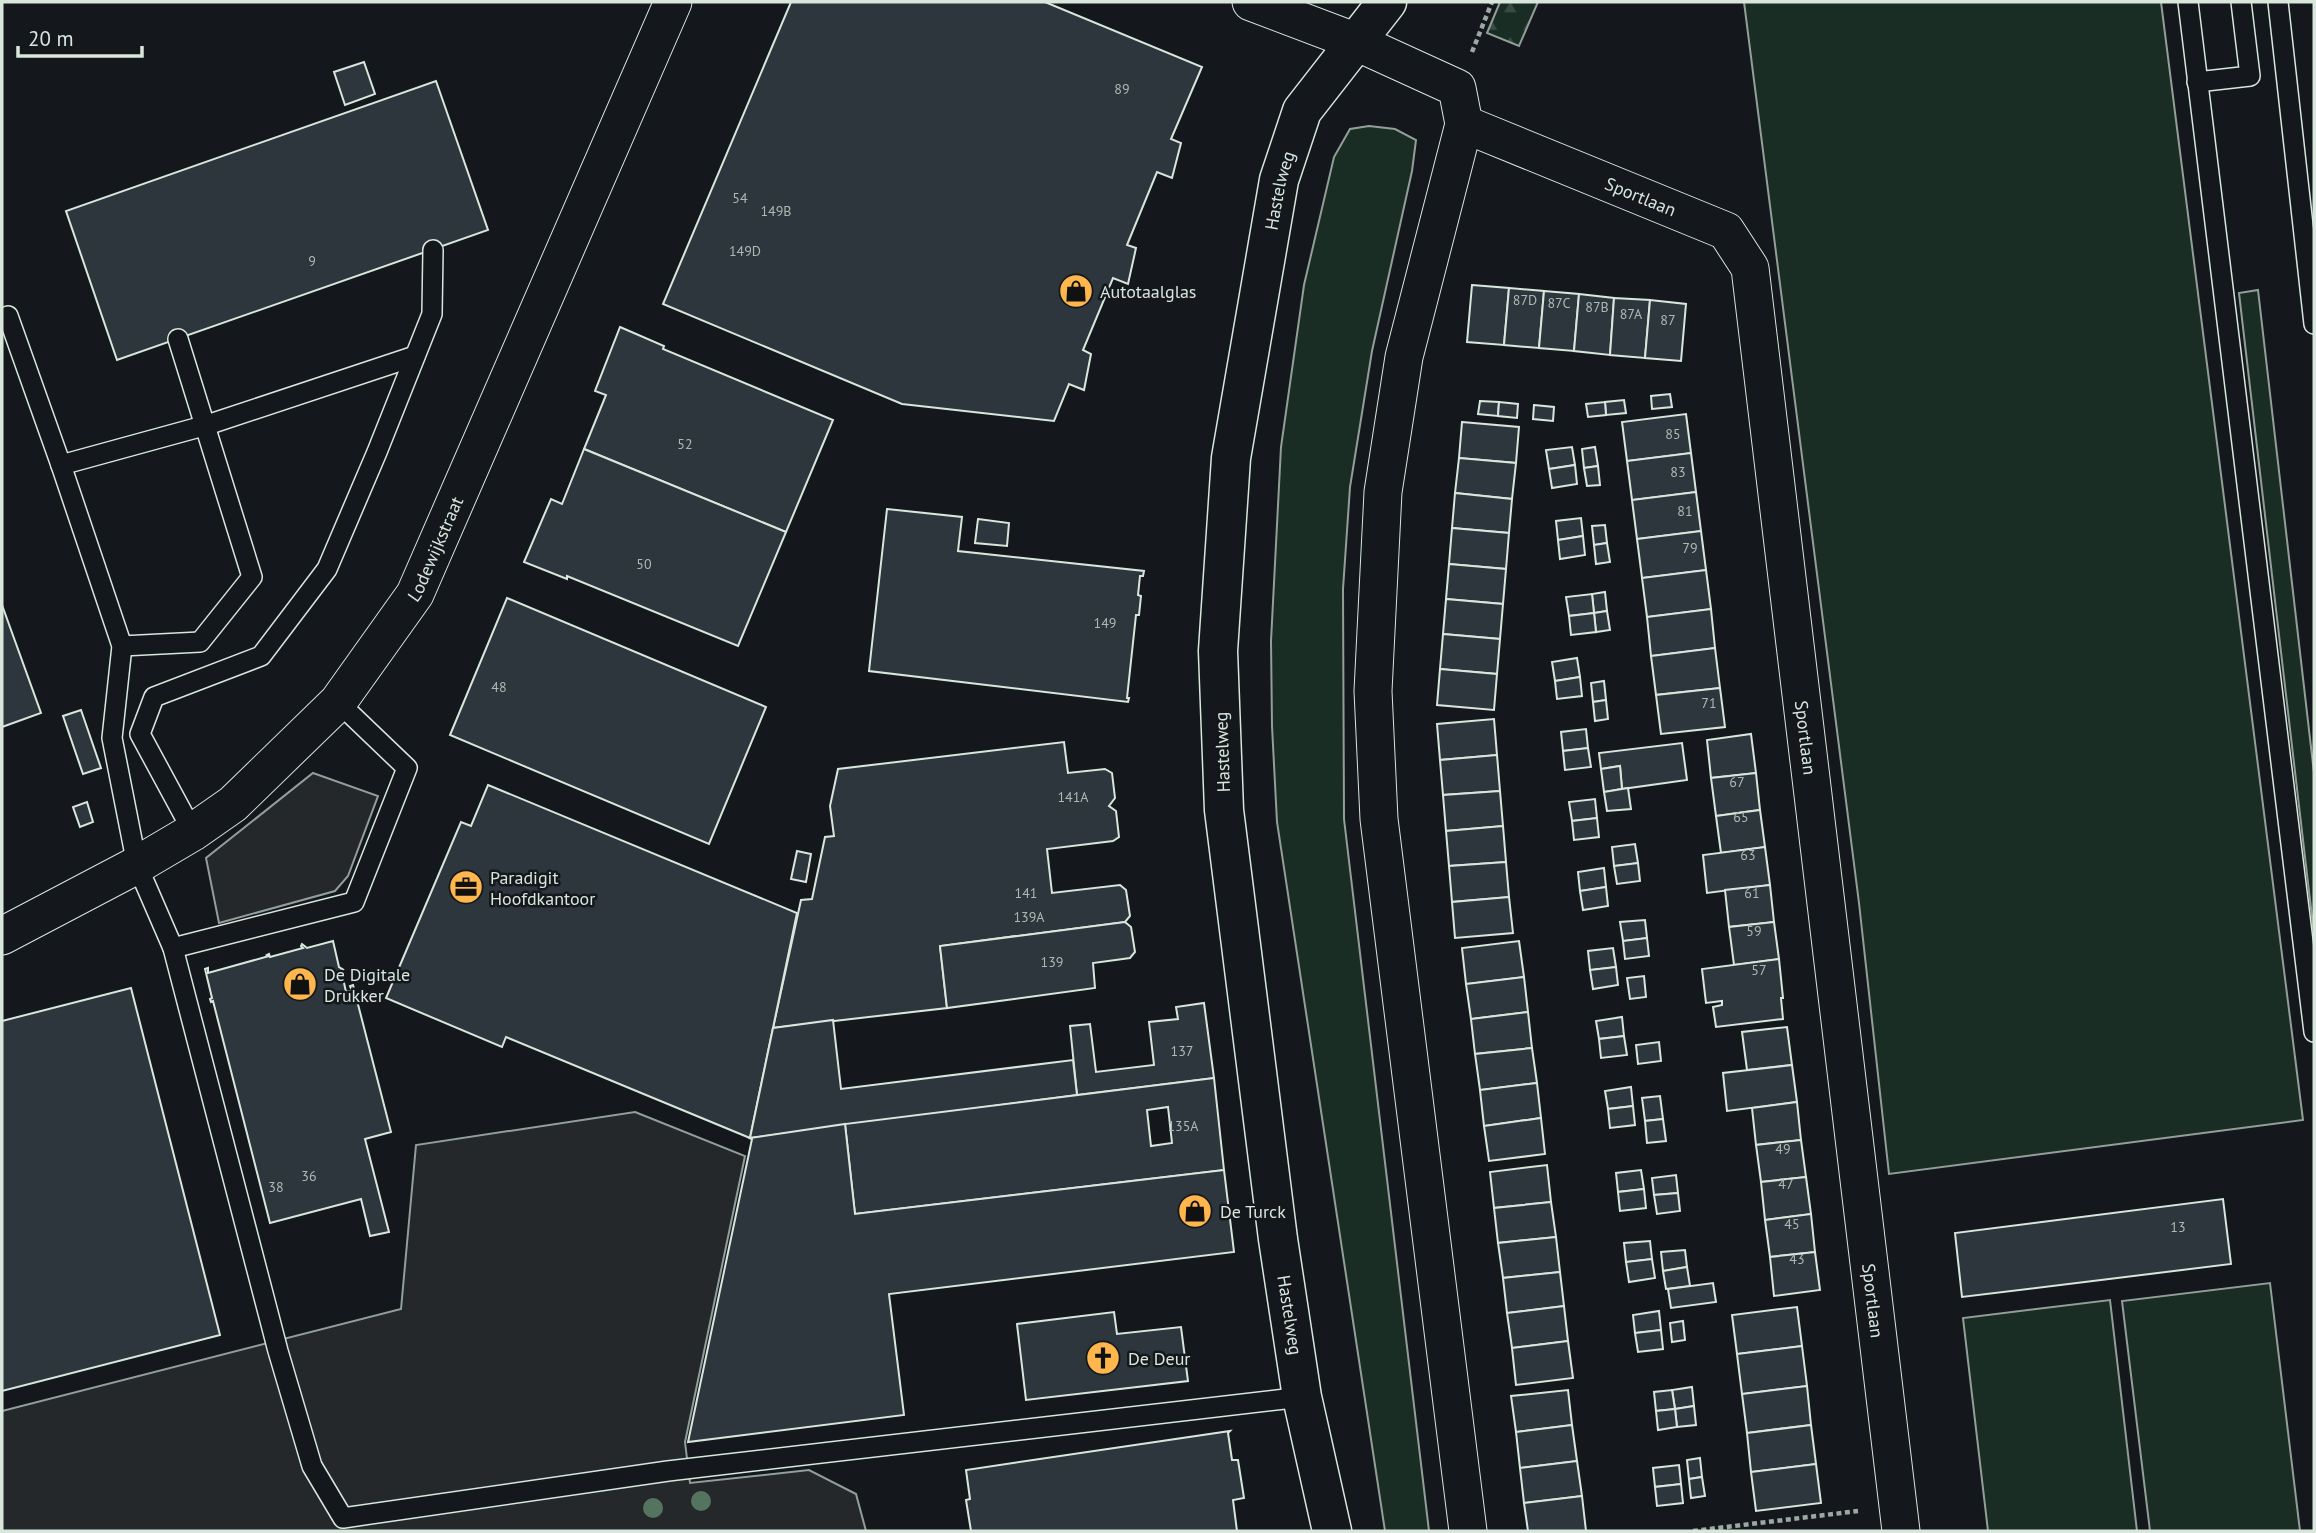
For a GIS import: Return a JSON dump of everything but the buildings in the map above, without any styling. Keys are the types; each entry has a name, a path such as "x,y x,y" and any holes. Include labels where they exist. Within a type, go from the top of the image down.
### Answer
{"street":[{"name":"Lodewijkstraat","path":"2,936 137,865 193,832 233,804 338,702 415,594 673,2"},
{"path":"1251,2 1354,41 1457,88 1464,124 1404,357 1384,492 1373,691 1379,819 1468,1531"},
{"name":"Hastelweg","path":"1332,1531 1302,1397 1278,1239 1224,810 1218,650 1231,458 1279,180 1301,111 1387,2"},
{"name":"Sportlaan","path":"1464,124 1726,231 1750,268 1899,1518"}],"lane":[{"path":"2188,2 2314,1032"},
{"path":"2197,82 2250,76 2241,2"},
{"path":"2278,2 2314,324"},
{"path":"193,832 140,734 154,697 261,656 327,569 432,314 433,250"},
{"path":"8,316 122,646 112,738 137,865 173,948 289,1389 312,1466 344,1525 668,1471 1302,1397"},
{"path":"122,646 200,642 252,577 207,425 178,339"},
{"path":"61,466 207,425 415,356"},
{"path":"173,948 354,902 407,768 338,702"}],"path":[{"path":"1457,88 1492,2"},
{"path":"1693,1531 1899,1518"}],"green space":[{"path":"1500,2 1538,2 1519,46 1487,33"},
{"path":"1744,2 2161,2 2303,1120 1889,1174 1859,903"},
{"path":"1369,126 1395,129 1416,140 1412,171 1372,351 1350,487 1343,589 1344,819 1429,1531 1385,1531 1277,822 1272,726 1271,641 1281,447 1304,285 1334,157 1350,129"},
{"path":"2258,290 2314,773 2314,934 2239,293"},
{"path":"2270,1283 2300,1531 2150,1531 2122,1301"},
{"path":"2110,1300 2137,1531 1988,1531 1963,1318"}],"shaded area":[{"path":"313,773 378,796 348,876 335,891 219,923 206,858"},
{"path":"635,1112 745,1156 685,1442 690,1483 809,1470 856,1494 866,1531 2,1531 2,1411 401,1309 416,1145"}],"place":[{"name":"Autotaalglas","path":"1076,291"},
{"name":"Paradigit Hoofdkantoor","path":"466,887"},
{"name":"De Digitale Drukker","path":"300,984"},
{"name":"De Turck","path":"1195,1211"},
{"name":"De Deur","path":"1103,1358"}]}
